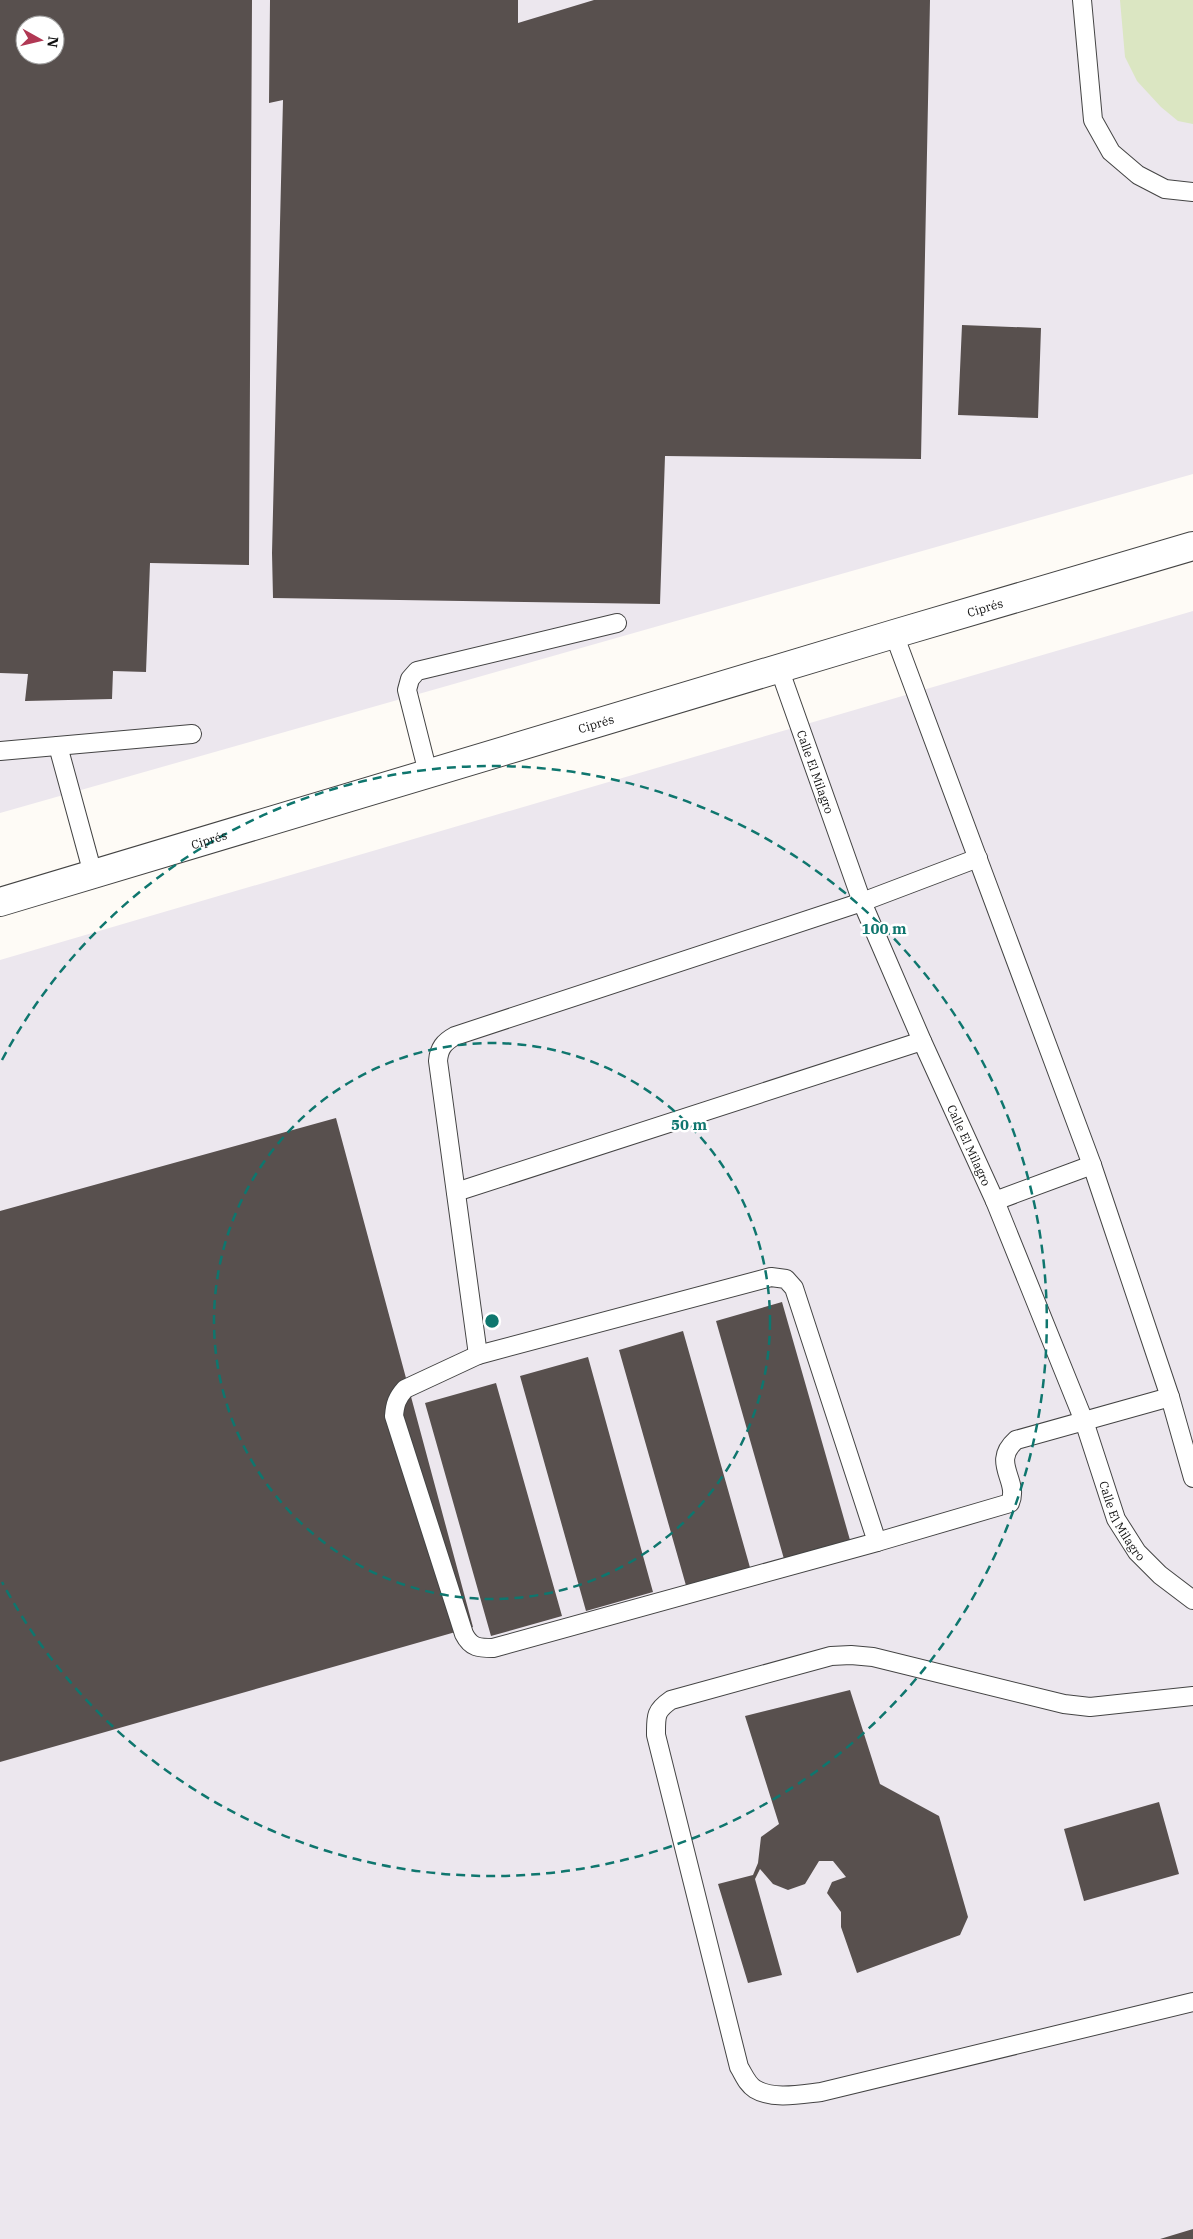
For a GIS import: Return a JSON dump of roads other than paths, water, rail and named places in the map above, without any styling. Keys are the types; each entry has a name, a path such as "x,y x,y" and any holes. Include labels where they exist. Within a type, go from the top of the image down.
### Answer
{"street":[{"name":"Ciprés","path":"0,902 1193,546"}],"lane":[{"path":"1082,0 1093,120 1111,152 1138,175 1165,189 1193,192"},
{"path":"428,773 407,690 410,679 417,671 617,623"},
{"path":"894,634 1092,1165 1170,1397 1193,1478"},
{"name":"Calle El Milagro","path":"779,668 862,902 922,1041 995,1201 1084,1421 1116,1519 1137,1552 1160,1575 1193,1600"},
{"path":"0,751 192,734"},
{"path":"58,746 93,874"},
{"path":"478,1355 438,1061 439,1052 446,1041 455,1036 862,902 978,858"},
{"path":"456,1192 922,1041"},
{"path":"995,1201 1092,1165"},
{"path":"877,1542 794,1288 786,1279 771,1277 478,1355 405,1389 395,1405 394,1416 464,1634 469,1643 474,1646 494,1648 877,1542 1010,1503 1012,1494 1005,1457 1008,1447 1016,1440 1170,1397"},
{"path":"1193,1696 1090,1707 1064,1704 874,1657 851,1655 831,1656 671,1700 660,1708 656,1716 656,1735 740,2067 747,2082 756,2090 774,2094 821,2092 1193,2002"}]}
